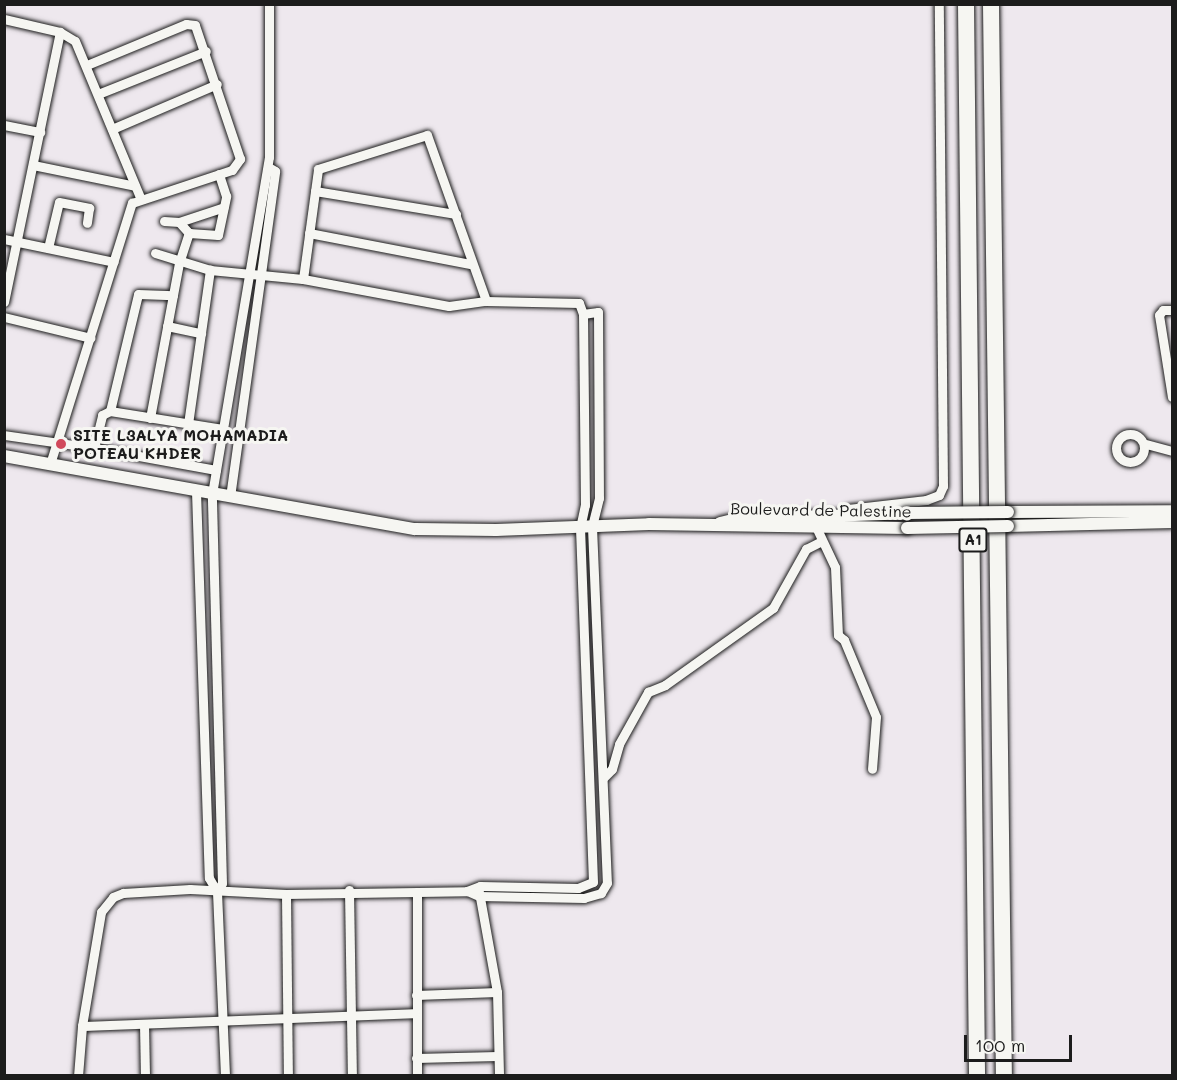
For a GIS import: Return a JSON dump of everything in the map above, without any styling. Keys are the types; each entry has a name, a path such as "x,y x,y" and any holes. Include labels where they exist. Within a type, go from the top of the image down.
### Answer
{"highway":[{"name":"A1","path":"966,4 976,1076"},
{"name":"A1","path":"991,4 1004,1076"}],"street":[{"path":"217,892 222,883 212,494 268,167 269,4"},
{"path":"872,769 876,717 844,640 838,635 835,567 820,542 816,522 829,511 926,500 939,495 943,486 939,4"},
{"path":"4,19 60,32 75,41 140,197"},
{"path":"50,464 54,443 91,338 131,205 140,197 236,168 240,159 199,30 189,23 87,66"},
{"path":"4,302 60,32"},
{"path":"98,94 206,51"},
{"path":"112,129 217,84"},
{"path":"4,125 40,132"},
{"path":"303,279 318,169 427,135 486,301"},
{"path":"33,165 135,186"},
{"path":"230,497 275,171 268,167"},
{"path":"179,222 189,233 218,235 226,196 219,174"},
{"path":"315,191 456,214"},
{"path":"48,248 59,202 89,208 87,224"},
{"path":"164,220 179,222 224,207"},
{"path":"150,418 179,263 189,233"},
{"path":"309,233 471,264"},
{"path":"4,239 114,262"},
{"path":"155,253 179,263 210,270 303,279 449,306 486,301 579,303 583,314 593,882 603,891"},
{"path":"188,424 210,270"},
{"path":"110,411 138,294 173,295"},
{"path":"1173,310 1163,310 1159,315 1173,397"},
{"path":"479,891 584,898 603,891 609,875 586,528 599,498 598,312 583,314"},
{"path":"4,317 91,338"},
{"path":"167,326 201,333"},
{"path":"94,448 102,415 110,411 223,429"},
{"path":"4,435 94,448 216,470"},
{"path":"1146,444 1173,451"},
{"name":"Boulevard de Palestine","path":"4,456 416,529 713,525 738,519 907,528 1173,522"},
{"path":"196,491 209,878 217,892 225,1076"},
{"name":"Boulevard de Palestine","path":"816,522 906,513 1173,511"},
{"path":"604,777 612,770 619,744 648,692 665,685 773,608 806,549 820,542"},
{"path":"78,1076 82,1026 104,906 123,893 190,889 286,894 349,890 479,891 578,888 593,882"},
{"path":"349,890 349,1016 352,1076"},
{"path":"479,891 497,992 497,1056 500,1076"},
{"path":"417,892 415,1013 417,1076"},
{"path":"286,894 285,1017 288,1076"},
{"path":"416,995 497,992"},
{"path":"82,1026 415,1013"},
{"path":"144,1024 145,1076"},
{"path":"416,1058 497,1056"}],"place":[{"name":"SITE L3ALYA MOHAMADIA POTEAU KHDER","path":"61,444"}]}
